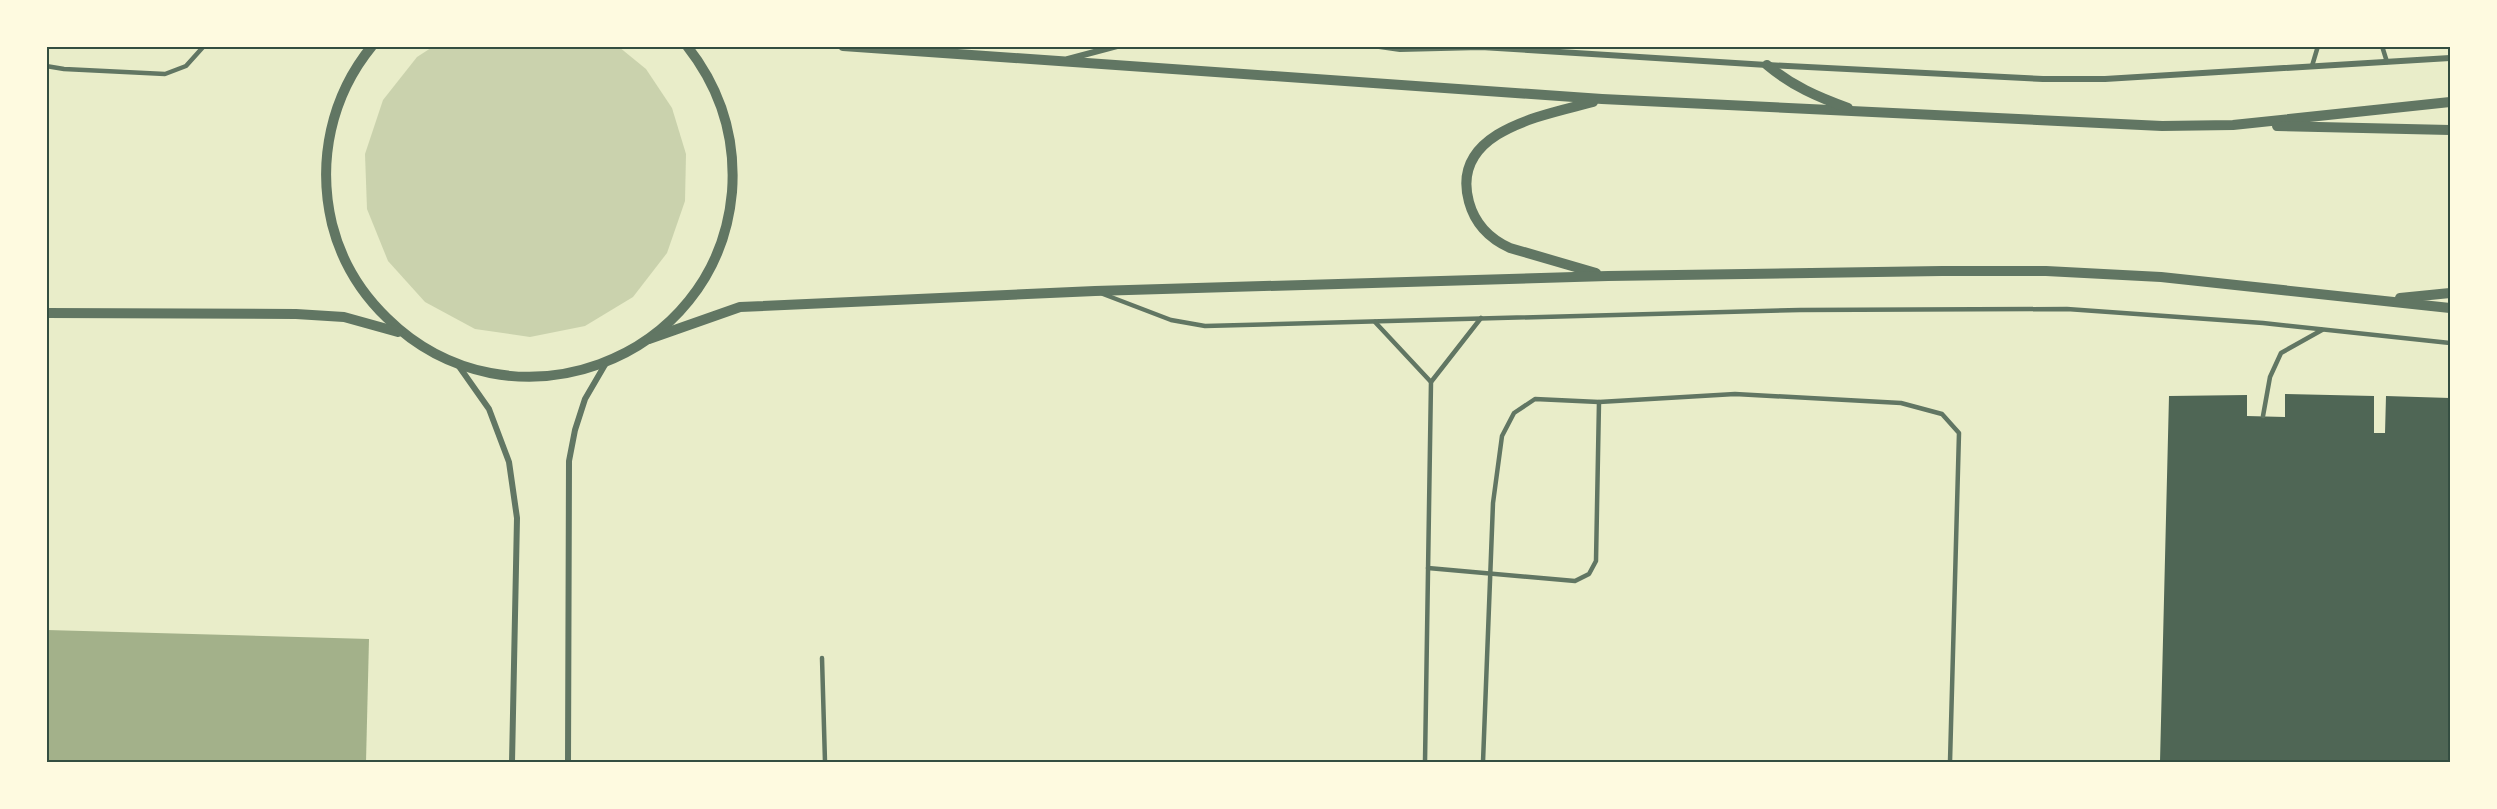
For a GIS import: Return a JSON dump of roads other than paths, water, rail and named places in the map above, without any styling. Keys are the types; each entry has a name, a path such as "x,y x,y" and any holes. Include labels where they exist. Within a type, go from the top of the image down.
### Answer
{"street":[{"path":"372,46 360,60 342,93 330,129 325,167 328,205 337,242 352,276 375,306 402,333 438,356 458,365 487,373 517,377 548,377 578,372 607,363 649,339 740,307 1095,291 1608,276 2046,271 2160,277 2451,308"},
{"path":"649,339 678,314 702,283 720,248 730,211 734,172 730,134 718,97 700,63 687,46"},
{"path":"843,46 1602,99 1859,113 2162,126 2233,125 2451,130"},
{"path":"1054,62 1117,46"},
{"path":"1378,46 1481,47 2043,79 2105,79 2451,58"},
{"path":"1767,65 1793,85 1808,93 1859,113"},
{"path":"1602,99 1514,124 1492,137 1479,150 1470,168 1467,187 1474,216 1486,233 1497,242 1510,248 1608,276"},
{"path":"2233,125 2451,102"},
{"path":"2375,300 2451,293"},
{"path":"46,313 296,314 344,317 402,333"},
{"path":"568,762 569,461 575,430 585,399 607,363"},
{"path":"458,365 489,409 509,462 516,518 512,762"}],"lane":[{"path":"46,66 165,74 186,66 204,46"},
{"path":"2312,66 2318,46"},
{"path":"2382,46 2387,62"},
{"path":"1095,291 1171,320 1205,326 1800,310 2067,309 2451,343"},
{"path":"1425,762 1431,382 1481,318"},
{"path":"1375,322 1431,382"},
{"path":"2263,416 2270,377 2281,353 2322,330"},
{"path":"1483,762 1492,503 1502,436 1514,413 1535,399 1599,402 1734,393 1901,403 1942,414 1959,433 1950,762"},
{"path":"1428,568 1575,581 1590,574 1596,561 1599,402"},
{"path":"822,658 825,762"}]}
